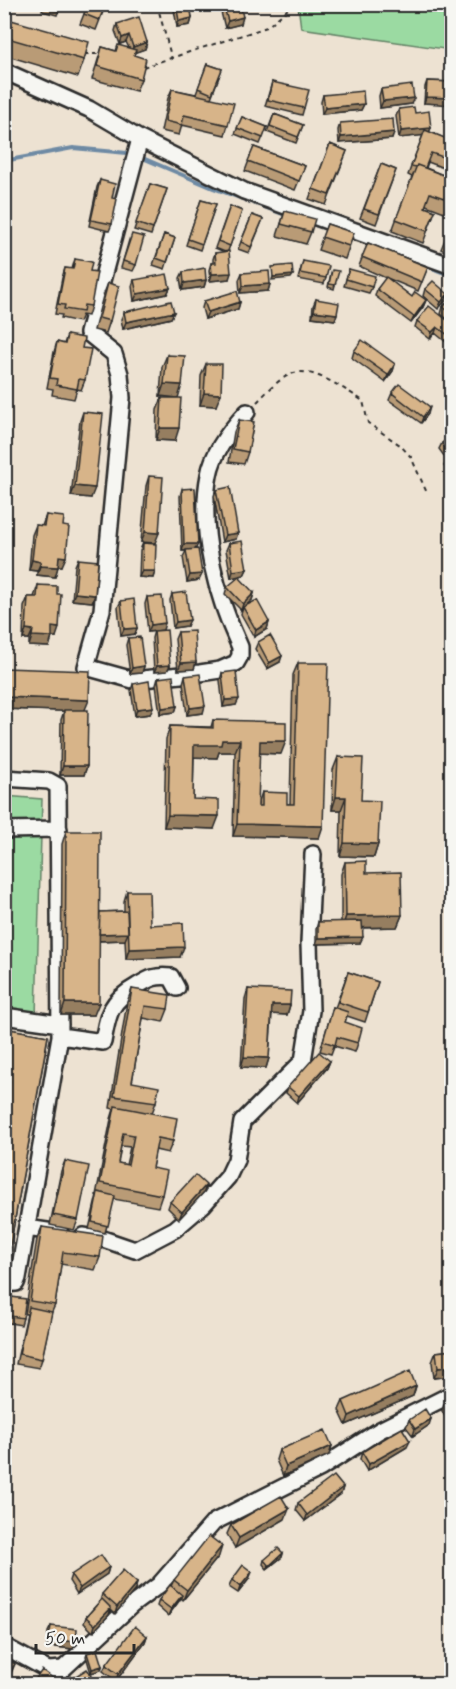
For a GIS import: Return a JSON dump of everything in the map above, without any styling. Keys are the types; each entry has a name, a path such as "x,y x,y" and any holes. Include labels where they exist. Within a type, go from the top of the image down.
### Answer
{"street":[{"path":"4,71 89,109 140,139 244,191 452,266"},
{"path":"140,139 88,333 114,354 120,374 122,398 102,610 87,667 133,680 220,670 236,663 240,656 240,647 221,596 208,529 207,501 209,474 216,456 234,427 247,412"},
{"path":"4,778 49,781 58,786 60,1030 18,1278 16,1283 4,1284"},
{"path":"4,830 59,829"},
{"path":"27,1228 103,1239 135,1250 175,1228 203,1205 228,1177 236,1160 242,1122 303,1061 311,1011 309,943 313,854"},
{"path":"4,1016 103,1042 108,1017 118,996 155,975 171,977 177,988"},
{"path":"4,1646 48,1670 63,1669 132,1605 159,1585 214,1522 321,1468 380,1430 452,1394"}],"path":[{"path":"157,4 172,60"},
{"path":"142,67 172,60 267,27 294,4"},
{"path":"78,52 88,55 106,54"},
{"path":"247,412 278,382 295,372 310,373 333,383 363,401 369,423 400,445 411,457 427,493"}],"green space":[{"path":"298,5 451,5 451,50 301,28"},
{"path":"4,796 42,799 36,1016 5,1011"}],"building":[{"path":"46,4 61,4 60,8"},
{"path":"88,4 106,4 99,20 84,14"},
{"path":"176,4 190,4 192,18 179,21"},
{"path":"223,4 240,4 243,17 228,21"},
{"path":"139,17 147,42 133,47 129,35 122,38 117,24"},
{"path":"4,18 89,42 84,60 4,37"},
{"path":"118,45 136,50 134,55 146,59 141,79 97,66 102,47 116,51"},
{"path":"207,64 222,69 212,94 198,88"},
{"path":"427,81 452,82 452,98 426,97"},
{"path":"272,82 309,90 304,108 268,100"},
{"path":"412,85 414,98 383,101 381,89"},
{"path":"172,89 234,103 228,125 184,115 182,125 165,121"},
{"path":"363,91 364,104 325,108 323,95"},
{"path":"414,107 415,113 429,111 431,128 401,131 399,109"},
{"path":"274,114 303,125 298,137 270,126"},
{"path":"242,117 267,127 263,138 237,128"},
{"path":"393,119 394,132 341,137 340,123"},
{"path":"425,130 452,141 452,160 431,153 425,168 417,165 416,167 411,166"},
{"path":"330,144 347,151 329,195 313,189"},
{"path":"254,147 305,166 299,181 248,161"},
{"path":"449,161 452,162 452,201 430,193 425,207 435,211 427,231 396,219 417,165 443,175"},
{"path":"381,164 396,170 379,214 364,209"},
{"path":"100,180 115,184 112,198 117,199 112,224 91,220"},
{"path":"150,184 167,189 153,229 136,223"},
{"path":"201,200 216,204 202,244 188,239"},
{"path":"230,206 242,211 230,246 218,241"},
{"path":"285,211 315,219 311,232 281,224"},
{"path":"252,215 263,219 251,247 241,242"},
{"path":"327,224 354,233 349,246 322,237"},
{"path":"449,229 452,231 452,239 446,237"},
{"path":"132,234 144,237 136,265 123,261"},
{"path":"164,234 175,238 167,262 156,258"},
{"path":"368,243 428,267 422,282 362,257"},
{"path":"229,251 231,273 212,274 211,263 216,263 215,253"},
{"path":"75,259 92,262 90,271 97,272 91,306 84,305 83,312 64,309 65,305 58,304 65,268 73,269"},
{"path":"303,261 329,266 326,278 300,273"},
{"path":"292,265 293,275 273,277 272,267"},
{"path":"205,268 206,280 184,283 183,272"},
{"path":"349,269 375,276 372,287 346,279"},
{"path":"332,270 339,271 335,285 329,284"},
{"path":"269,271 270,284 243,286 242,273"},
{"path":"167,274 170,288 137,294 134,280"},
{"path":"386,277 412,297 415,292 426,300 414,317 377,289"},
{"path":"433,281 448,294 441,302 425,289"},
{"path":"108,283 119,286 110,321 99,318"},
{"path":"237,291 240,302 208,312 204,301"},
{"path":"452,298 452,314 443,307"},
{"path":"316,299 339,303 337,314 314,311"},
{"path":"171,301 174,312 126,322 124,312"},
{"path":"429,306 452,324 452,338 437,327 432,332 417,321"},
{"path":"67,335 84,338 82,348 91,349 85,380 79,379 77,389 56,385 57,379 50,378 57,342 65,344"},
{"path":"362,340 395,364 388,375 354,351"},
{"path":"167,355 185,356 182,385 164,384"},
{"path":"206,364 222,364 221,394 204,393"},
{"path":"399,384 430,407 423,417 392,393"},
{"path":"162,398 181,398 179,428 160,428"},
{"path":"83,412 103,414 95,488 75,486"},
{"path":"239,420 254,422 248,452 233,449"},
{"path":"452,436 452,466 447,460 451,457 442,443"},
{"path":"149,476 163,477 159,533 145,532"},
{"path":"230,487 238,533 225,535 216,490"},
{"path":"195,488 198,544 184,544 182,489"},
{"path":"46,515 64,517 63,526 69,527 66,557 59,556 58,567 40,566 41,562 32,560 36,525 44,526"},
{"path":"242,541 247,569 233,571 229,543"},
{"path":"143,543 156,544 155,571 142,571"},
{"path":"198,549 202,574 190,575 186,550"},
{"path":"78,559 98,561 95,595 75,593"},
{"path":"239,577 254,593 243,604 227,587"},
{"path":"38,585 57,586 57,594 61,594 59,628 52,627 52,637 32,636 33,630 26,629 28,597 37,597"},
{"path":"186,592 190,620 176,622 172,594"},
{"path":"162,596 165,623 151,625 147,597"},
{"path":"134,599 137,628 124,629 121,601"},
{"path":"257,600 269,622 256,630 243,607"},
{"path":"167,630 170,665 157,666 154,631"},
{"path":"194,631 196,662 181,663 178,632"},
{"path":"270,635 282,656 269,663 258,642"},
{"path":"140,637 144,666 132,668 128,638"},
{"path":"298,663 328,663 323,826 237,824 240,740 222,740 221,745 194,745 193,799 219,800 219,816 168,815 170,726 213,728 213,720 286,722 286,741 260,741 258,806 262,806 262,792 287,793 287,804 294,804"},
{"path":"4,668 90,671 89,700 4,697"},
{"path":"236,671 239,699 225,700 222,673"},
{"path":"200,674 205,706 190,708 185,676"},
{"path":"173,676 177,706 162,708 158,678"},
{"path":"149,681 153,707 137,709 133,684"},
{"path":"64,710 88,710 87,766 63,766"},
{"path":"338,757 363,758 361,800 380,801 378,844 344,843 346,797 336,797"},
{"path":"66,831 100,831 99,1003 65,1003"},
{"path":"366,861 366,873 401,872 402,915 346,916 345,862"},
{"path":"127,891 149,891 150,925 183,923 184,947 129,949"},
{"path":"127,911 128,933 99,934 100,912"},
{"path":"362,921 363,937 318,938 318,922"},
{"path":"348,972 378,982 368,1012 338,1002"},
{"path":"132,989 170,995 168,1009 145,1006 132,1082 159,1087 156,1102 114,1096"},
{"path":"248,989 291,991 290,1005 272,1005 269,1058 244,1057"},
{"path":"333,1007 348,1012 345,1022 362,1028 358,1043 337,1037 335,1045 323,1041"},
{"path":"4,1028 48,1036 9,1252 4,1251 4,1111 10,1081 4,1080"},
{"path":"319,1052 330,1061 299,1096 288,1087"},
{"path":"115,1106 177,1118 173,1141 158,1138 152,1168 167,1171 162,1195 100,1183","holes":["123,1133 134,1135 128,1165 118,1163"]},
{"path":"65,1161 89,1166 78,1220 53,1215"},
{"path":"195,1175 206,1185 182,1212 170,1202"},
{"path":"98,1192 115,1196 108,1226 92,1222"},
{"path":"42,1227 103,1236 100,1257 63,1252 55,1305 30,1301"},
{"path":"4,1296 26,1299 23,1318 4,1315"},
{"path":"29,1307 52,1312 42,1359 19,1354"},
{"path":"452,1350 452,1366 438,1368 436,1352"},
{"path":"410,1371 416,1386 349,1416 343,1401"},
{"path":"452,1400 452,1412 450,1413 444,1404"},
{"path":"425,1409 431,1419 415,1429 409,1420"},
{"path":"402,1428 410,1441 369,1464 362,1452"},
{"path":"325,1430 332,1446 286,1466 279,1450"},
{"path":"334,1476 343,1487 307,1515 298,1503"},
{"path":"281,1496 289,1509 239,1538 231,1525"},
{"path":"209,1536 222,1546 187,1590 174,1580"},
{"path":"278,1548 283,1553 269,1566 264,1560"},
{"path":"101,1555 109,1567 80,1588 71,1575"},
{"path":"243,1565 252,1572 240,1587 232,1580"},
{"path":"123,1570 137,1583 117,1607 102,1594"},
{"path":"170,1585 182,1595 171,1609 159,1600"},
{"path":"102,1599 111,1608 95,1625 86,1617"},
{"path":"51,1626 77,1629 76,1642 49,1639"},
{"path":"135,1626 147,1636 118,1674 106,1665"},
{"path":"97,1650 102,1666 92,1669 87,1653"},
{"path":"4,1657 15,1664 4,1679"},
{"path":"87,1669 92,1676 79,1684 74,1677"},
{"path":"42,1670 54,1679 50,1684 32,1684"}],"waterway":[{"path":"4,161 73,148 127,153"},
{"path":"145,159 288,216"},
{"path":"309,223 330,230"},
{"path":"382,249 452,276"}]}
